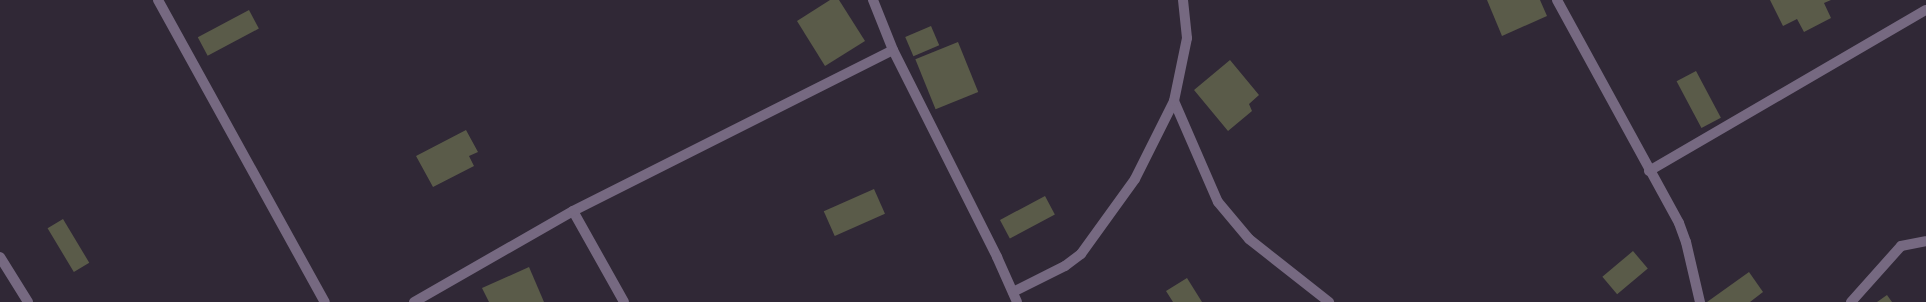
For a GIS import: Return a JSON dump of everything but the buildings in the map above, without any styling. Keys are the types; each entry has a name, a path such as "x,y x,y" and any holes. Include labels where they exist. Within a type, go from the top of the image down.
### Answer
{"street":[{"path":"158,0 325,302"},
{"path":"873,0 893,50 997,257 1015,297 1065,266 1081,254 1134,179 1174,101 1187,38 1183,0"},
{"path":"1556,0 1679,223 1686,242 1700,302"},
{"path":"1649,171 1926,10"},
{"path":"414,302 573,211 893,50"},
{"path":"1174,101 1218,202 1249,239 1329,302"},
{"path":"573,211 624,302"},
{"path":"1851,302 1901,246 1926,241"},
{"path":"0,257 28,302"}]}
